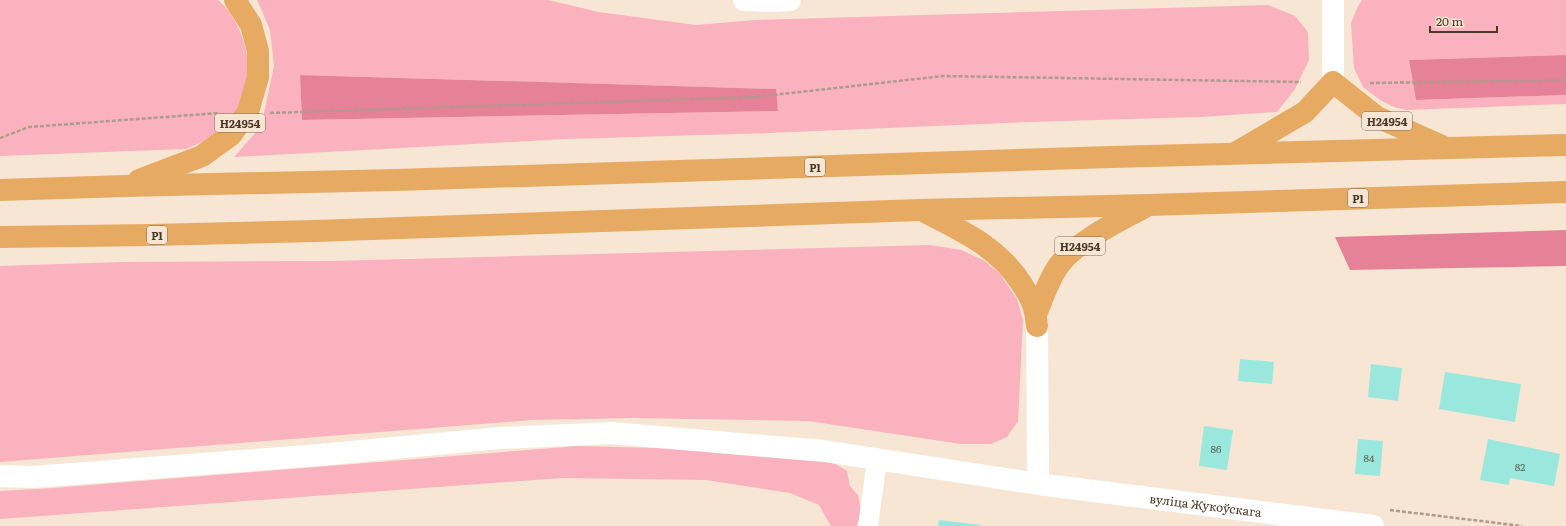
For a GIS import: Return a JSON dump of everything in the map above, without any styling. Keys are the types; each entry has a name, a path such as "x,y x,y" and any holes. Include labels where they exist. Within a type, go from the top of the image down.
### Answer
{"highway":[{"name":"Н24954","path":"125,186 202,156 231,135 248,112 258,77 258,51 251,25 235,0"},
{"name":"Н24954","path":"1333,82 1377,117 1448,149"},
{"path":"1234,154 1305,112 1333,82"},
{"name":"Р1","path":"0,190 396,180 1566,145"},
{"name":"Р1","path":"0,237 151,236 920,210 1149,205 1566,192"},
{"name":"Н24954","path":"1037,319 1046,288 1058,267 1070,254 1088,240 1149,205"},
{"name":"Н24954","path":"920,210 968,235 996,253 1014,272 1028,294 1037,319"}],"street":[{"path":"744,0 790,0"},
{"path":"1333,0 1333,82"},
{"name":"Н24954","path":"1037,319 1038,484"},
{"name":"вуліца Жукоўскага","path":"0,476 33,477 500,438 611,433 824,451 1038,484 1373,526"},
{"path":"868,526 877,460"}],"path":[{"path":"264,113 755,97 943,76 1298,82"},
{"path":"1369,83 1566,80"},
{"path":"0,138 29,127 222,113"}],"shaded area":[{"path":"0,0 218,0 226,7 238,27 243,38 248,61 246,88 237,112 222,131 207,140 186,149 0,156"},
{"path":"257,0 548,0 599,12 696,25 755,20 1268,5 1295,16 1308,32 1309,60 1295,89 1277,112 1201,117 567,139 234,157 256,132 264,113 274,66 270,30","holes":["300,75 775,89 778,111 302,120"]},
{"path":"1362,0 1566,0 1566,55 1409,60 1416,100 1566,95 1566,104 1406,110 1394,107 1380,100 1363,87 1354,68 1351,23"},
{"path":"1566,55 1566,95 1416,100 1409,60"},
{"path":"300,75 776,89 778,111 302,120"},
{"path":"1566,230 1566,266 1350,270 1335,237"},
{"path":"930,245 961,250 985,261 1000,274 1017,299 1023,320 1018,421 1007,437 991,444 961,444 808,421 634,418 532,420 0,462 0,266 120,262 332,261"},
{"path":"578,446 693,449 832,462 847,471 850,486 858,495 861,510 857,526 831,526 819,505 790,493 706,480 562,478 0,519 0,491"}],"building":[{"path":"1240,359 1274,362 1272,384 1238,381"},
{"path":"1371,364 1402,368 1398,401 1368,397"},
{"path":"1445,372 1521,384 1515,422 1439,409"},
{"path":"1204,426 1233,430 1227,470 1199,466"},
{"path":"1358,439 1383,441 1380,476 1355,474"},
{"path":"1488,439 1560,454 1554,486 1510,478 1509,485 1480,480"},
{"path":"939,520 981,525 981,526 938,526"}]}
